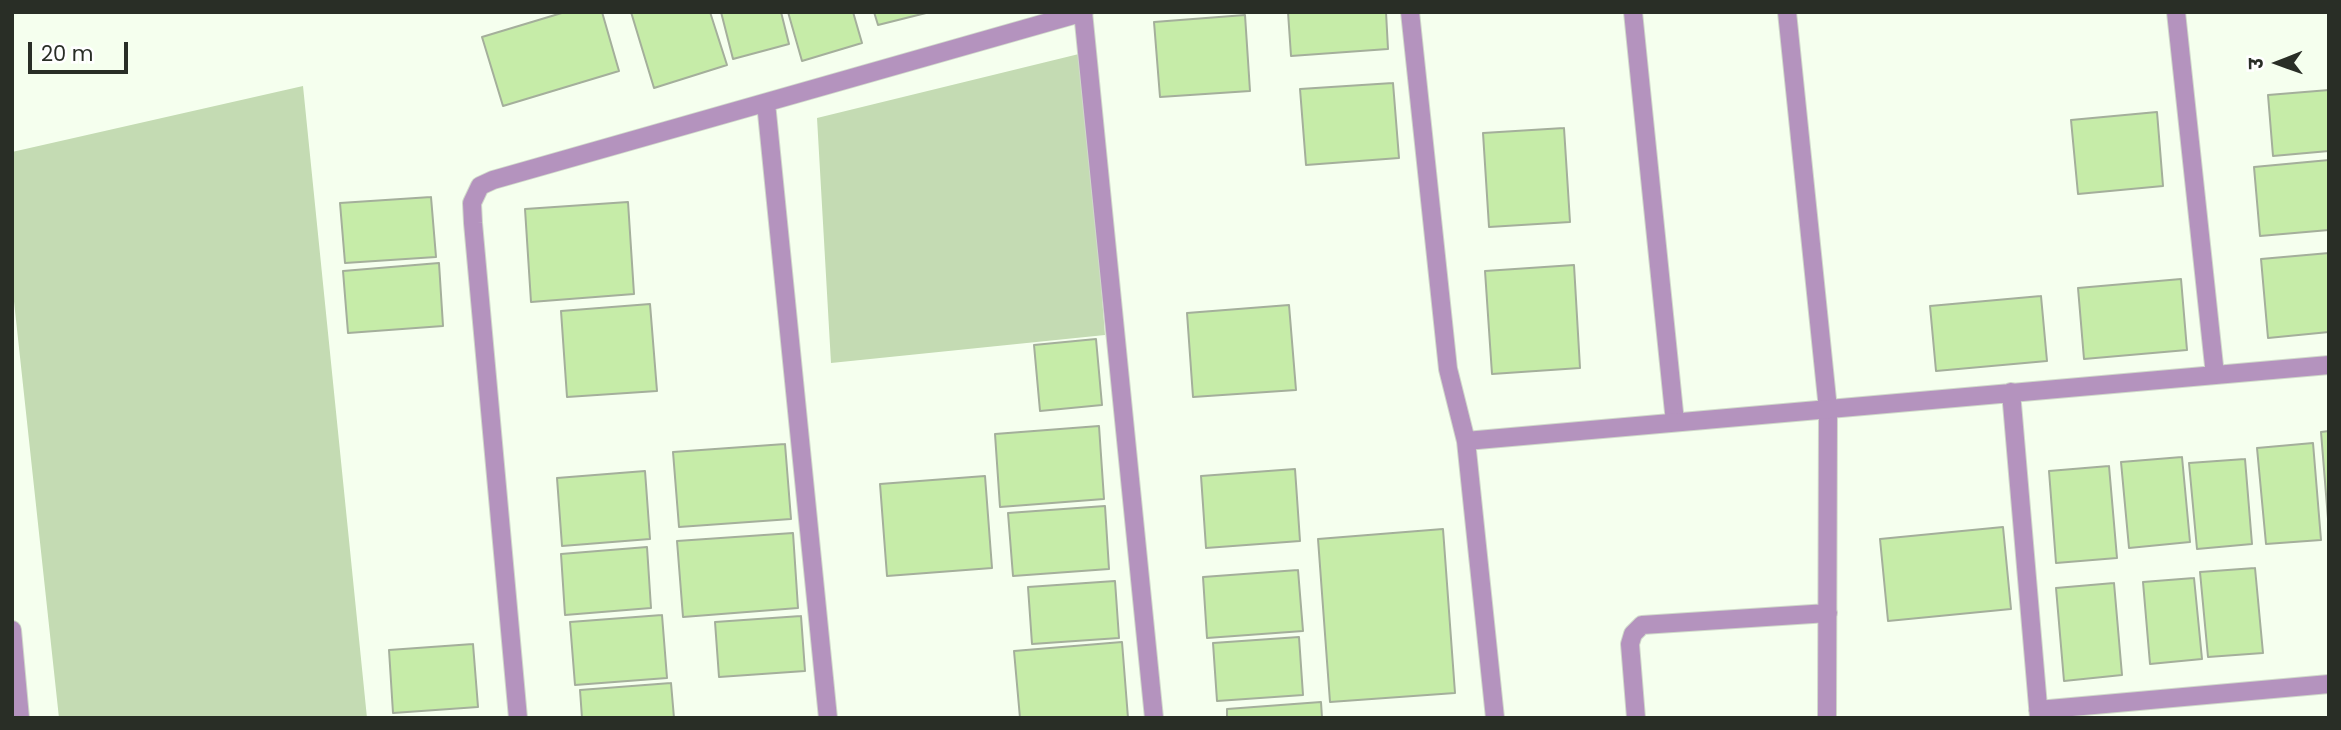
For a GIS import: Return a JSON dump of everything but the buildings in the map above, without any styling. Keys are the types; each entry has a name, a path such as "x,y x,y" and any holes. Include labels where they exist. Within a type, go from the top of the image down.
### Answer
{"street":[{"path":"518,718 472,203 480,186 493,180 1084,12 1154,718"},
{"path":"1410,12 1448,369 1466,441 1495,718"},
{"path":"1633,12 1675,422"},
{"path":"1787,12 1828,409 1827,718"},
{"path":"2176,12 2215,375"},
{"path":"766,103 828,718"},
{"path":"1466,441 2329,365"},
{"path":"2011,393 2039,714 2329,684"},
{"path":"1636,718 1630,644 1633,635 1643,625 1828,613"},
{"path":"12,630 20,718"}],"green space":[{"path":"1083,53 1105,335 831,363 817,118"},
{"path":"303,86 367,718 59,718 12,283 12,152"}]}
